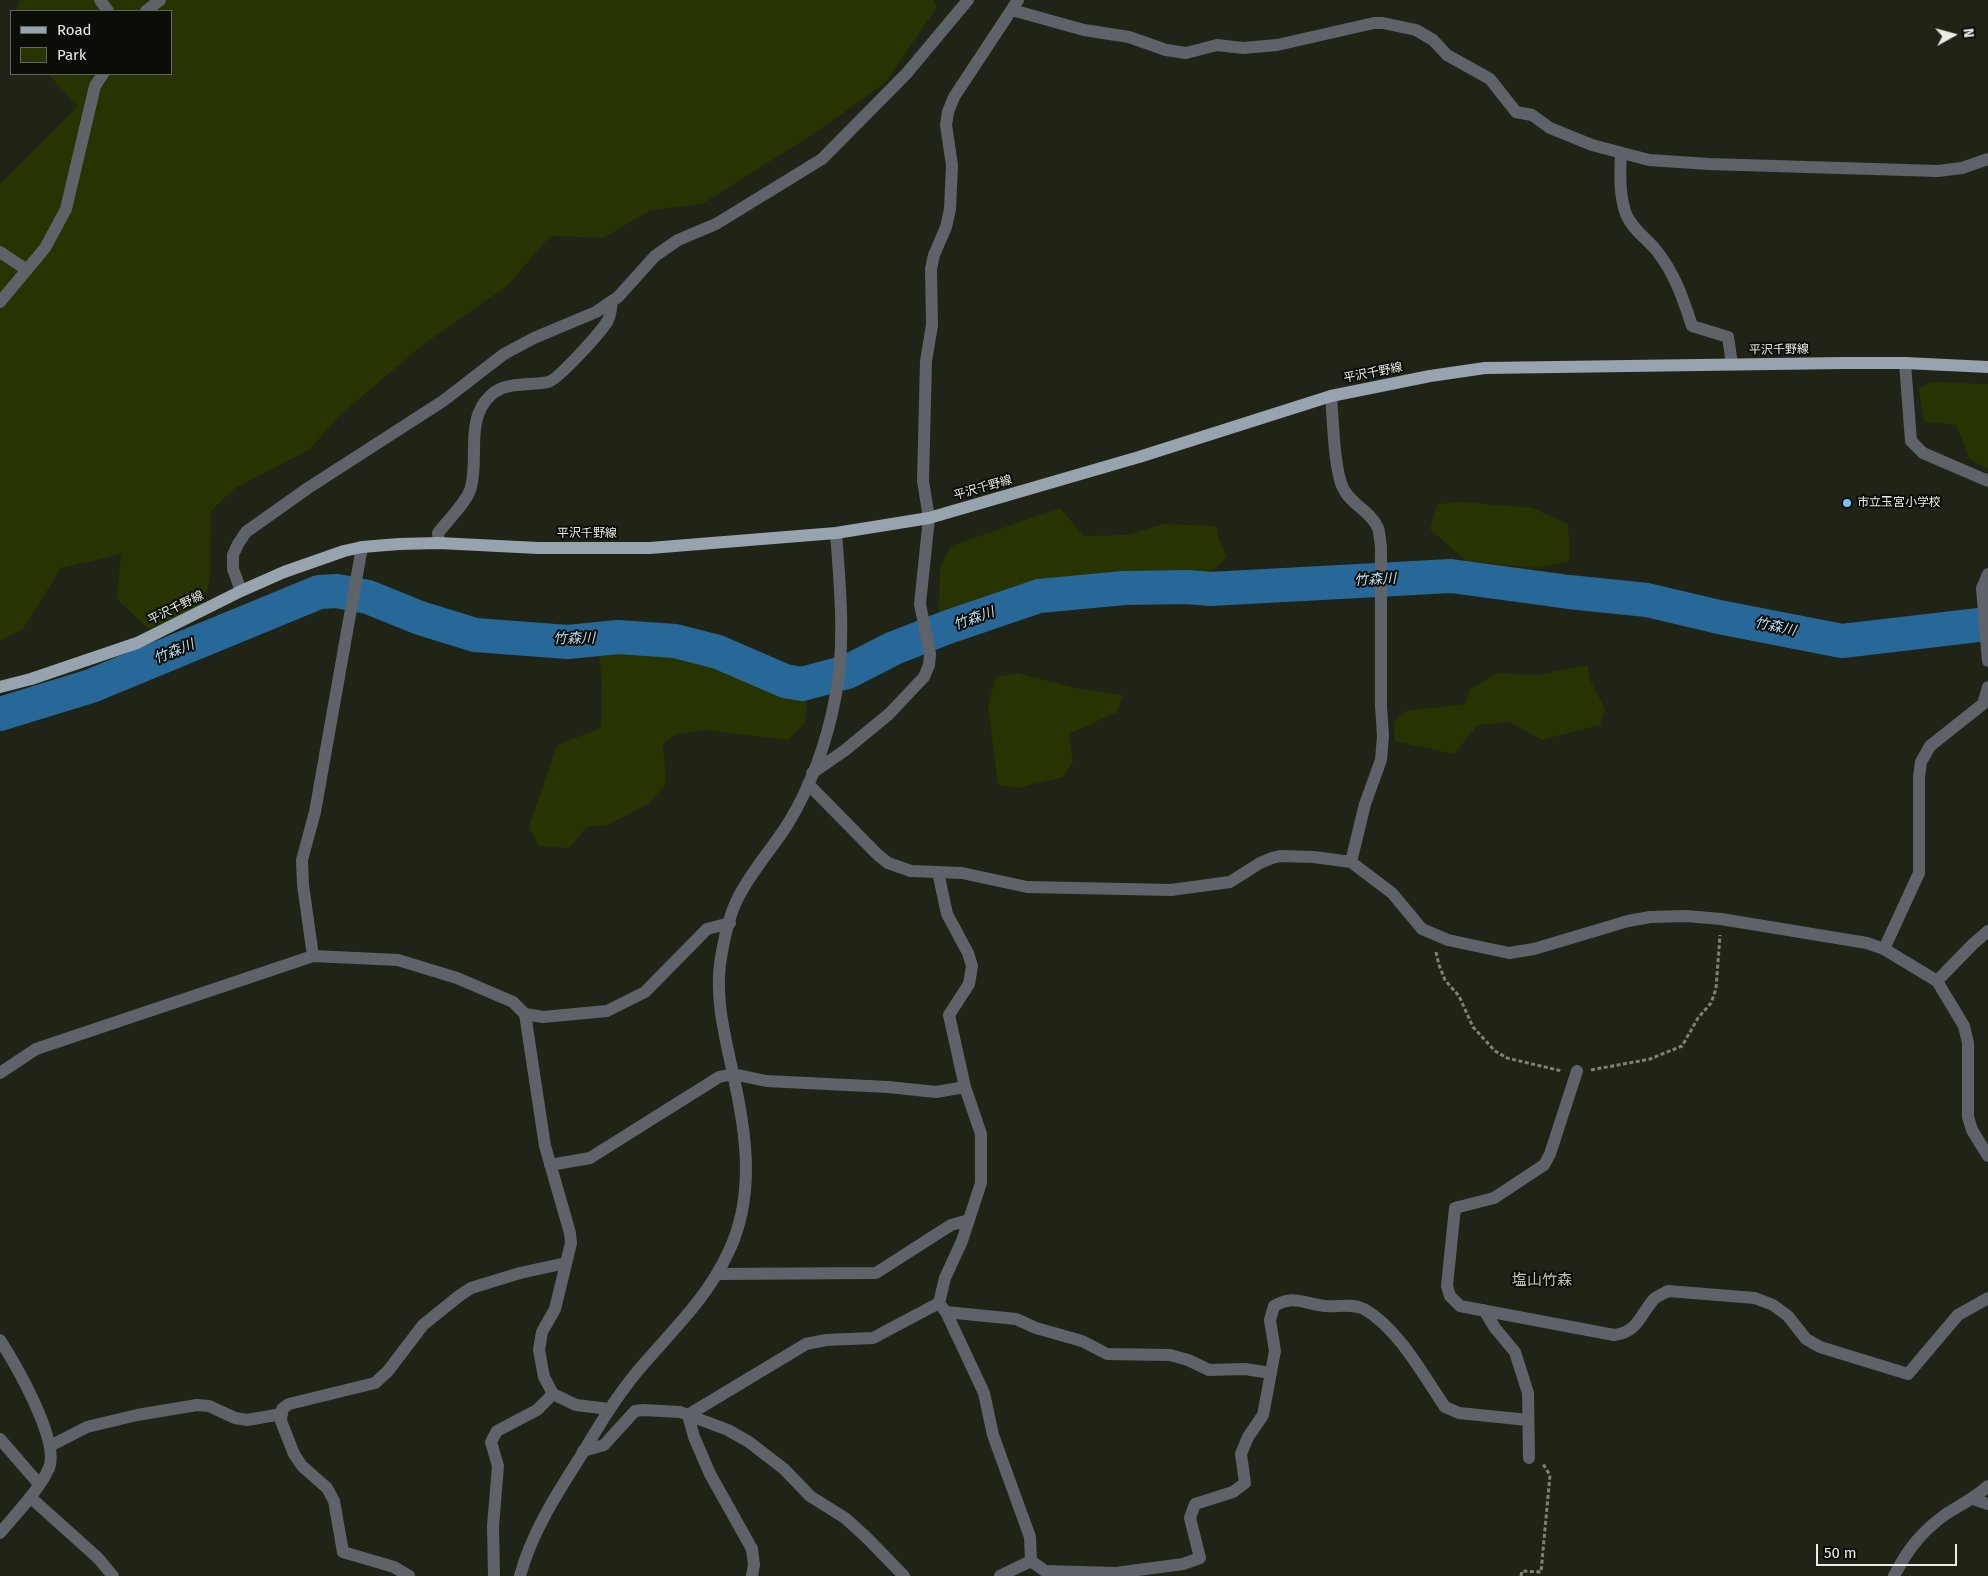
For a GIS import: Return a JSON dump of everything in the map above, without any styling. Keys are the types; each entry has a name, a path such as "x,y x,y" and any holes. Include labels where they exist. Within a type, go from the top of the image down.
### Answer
{"main road":[{"name":"平沢千野線","path":"0,687 31,679 136,643 242,591 316,561 362,547 439,543 538,548 650,548 836,533 929,518 1139,457 1331,396 1430,376 1485,368 1905,363 1988,367"}],"street":[{"path":"147,10 160,0"},
{"path":"242,591 233,569 233,556 246,532 308,488 443,400 504,354 534,338 596,312 618,297 655,256 678,240 716,224 822,159 907,73 968,0"},
{"path":"810,778 889,714 924,677 929,665 930,654 920,604 929,518 924,481 926,361 932,324 931,270 934,255 946,226 950,209 952,165 946,125 948,112 954,97 1015,5 1084,30 1129,37 1166,50 1186,53 1217,46 1243,48 1277,45 1374,23 1416,30 1433,40 1447,55 1490,79 1516,112 1532,115 1550,128 1592,145 1649,160 1709,164 1938,171 1962,168 1988,159"},
{"path":"0,302 45,248 66,209 95,86 102,75"},
{"path":"1621,153 1620,179 1626,212 1632,225 1656,250 1678,284 1692,326 1728,337 1732,364"},
{"path":"0,252 27,270"},
{"path":"439,543 438,533 471,489 475,424 481,408 498,389 554,380 608,320 612,301"},
{"path":"1905,363 1911,441 1923,453 1988,481"},
{"path":"1331,396 1338,468 1342,488 1352,501 1367,512 1378,528 1381,547 1381,706 1383,736 1381,760 1365,804 1351,862"},
{"path":"520,1576 525,1557 555,1498 609,1408 636,1373 695,1308 717,1274 734,1239 742,1212 747,1178 747,1152 744,1124 722,1023 719,996 720,965 736,900 789,823 810,778 826,737 836,697 841,644 840,582 836,533"},
{"path":"313,956 302,885 302,860 315,812 362,547"},
{"path":"1988,574 1982,588 1988,662"},
{"path":"1884,949 1919,873 1919,777 1921,762 1930,746 1983,704 1988,687"},
{"path":"810,778 878,855 888,863 911,871 962,873 1028,887 1171,890 1230,882 1260,863 1280,856 1314,857 1351,862 1392,893 1422,929 1448,940 1509,953 1534,949 1628,920 1650,917 1686,916 1721,919 1867,943 1884,949 1937,981 1964,1026 1968,1043 1968,1117 1972,1130 1988,1156"},
{"path":"938,872 947,914 968,952 972,966 969,984 948,1015 965,1087 981,1134 981,1183 970,1220 945,1278 943,1307 984,1393 993,1434 1030,1538 1031,1561"},
{"path":"525,1014 544,1017 607,1011 645,992 707,929 730,923"},
{"path":"1937,981 1972,944 1988,931"},
{"path":"0,1073 36,1049 313,956 398,960 458,978 514,1002 525,1014 545,1146 570,1233 571,1243 554,1309 542,1332 539,1350 544,1377 553,1394 576,1405 609,1408"},
{"path":"1576,1071 1550,1154 1544,1165 1494,1198 1454,1208 1447,1286 1450,1296 1460,1306 1614,1335 1626,1334 1637,1323 1655,1298 1668,1292 1755,1298 1773,1305 1788,1316 1806,1338 1820,1347 1908,1374 1958,1316 1988,1298"},
{"path":"550,1165 590,1158 719,1078 733,1074 766,1081 936,1092 965,1087"},
{"path":"717,1274 876,1273 952,1225 970,1220"},
{"path":"409,1576 394,1567 343,1552 334,1501 327,1488 302,1466 294,1454 281,1421 282,1409 289,1404 375,1383 388,1371 424,1325 471,1288 520,1273 566,1263"},
{"path":"1031,1561 1045,1571 1116,1572 1183,1564 1200,1558 1190,1518 1194,1504 1233,1492 1245,1483 1241,1454 1248,1437 1264,1415 1275,1350 1270,1320 1274,1306 1284,1301 1297,1299 1325,1306 1345,1305 1363,1309 1392,1332 1445,1407 1459,1413 1528,1420"},
{"path":"688,1415 806,1344 826,1340 873,1338 943,1307 1016,1319 1036,1328 1082,1341 1107,1354 1170,1355 1188,1360 1209,1370 1244,1369 1271,1373"},
{"path":"1484,1310 1495,1328 1515,1352 1528,1393 1529,1458"},
{"path":"0,1340 30,1391 50,1446 51,1459 48,1469 39,1484 0,1533"},
{"path":"494,1576 493,1526 498,1466 491,1442 497,1431 538,1410 553,1394"},
{"path":"50,1446 87,1427 137,1415 196,1405 209,1406 235,1418 247,1420 282,1414"},
{"path":"583,1451 604,1445 635,1411 680,1412 728,1430 749,1442 784,1470 810,1496 845,1518 904,1576"},
{"path":"688,1415 694,1437 710,1474 752,1549 754,1564 752,1576"},
{"path":"0,1439 39,1484"},
{"path":"1894,1576 1907,1551 1925,1532 1946,1515 1973,1499 1988,1486"},
{"path":"30,1497 98,1558 113,1576"},
{"path":"1973,1499 1988,1504"},
{"path":"1000,1576 1031,1561"}],"path":[{"path":"1434,934 1439,965 1445,980 1459,996 1473,1028 1496,1051 1507,1058 1558,1071 1586,1071 1650,1059 1682,1046 1698,1018 1711,1003 1716,989 1721,919"},
{"path":"1521,1576 1522,1571 1541,1572 1550,1475 1545,1464 1529,1458"}],"green space":[{"path":"24,0 934,0 937,7 886,82 818,131 702,204 651,210 603,238 550,236 508,285 420,347 340,415 309,450 235,488 211,511 210,579 202,609 148,629 117,599 121,554 61,568 23,629 0,641 0,184 78,106 49,75 172,75 172,10 15,10 18,3"},
{"path":"1932,382 1988,384 1988,469 1970,459 1956,425 1925,422 1918,389"},
{"path":"1461,502 1532,508 1568,524 1570,561 1537,568 1467,562 1430,529 1437,504"},
{"path":"1060,508 1084,536 1127,535 1163,524 1217,526 1218,536 1226,557 1207,578 1094,583 1006,596 973,612 939,611 940,567 951,546"},
{"path":"618,647 676,653 723,664 807,701 805,723 788,740 705,730 676,734 663,744 666,784 648,804 610,824 587,827 569,848 539,846 529,827 557,745 601,728 602,682 599,657"},
{"path":"1588,665 1589,678 1605,709 1600,725 1542,740 1509,722 1478,725 1454,754 1395,741 1394,722 1405,711 1465,704 1470,689 1497,673 1537,675"},
{"path":"1017,673 1076,688 1123,695 1117,712 1069,734 1073,763 1063,777 1018,788 998,785 988,705 996,677"}],"waterway":[{"name":"竹森川","path":"0,714 91,686 319,592 337,591 368,597 420,618 475,635 568,642 618,637 675,641 718,652 785,681 802,684 847,672 894,648 948,627 1039,596 1124,588 1187,587 1210,589 1451,576 1569,592 1647,600 1719,617 1842,641 1988,624"}],"place":[{"name":"市立玉宮小学校","path":"1847,503"}],"district":[{"name":"塩山竹森","path":"1542,1281"}]}
